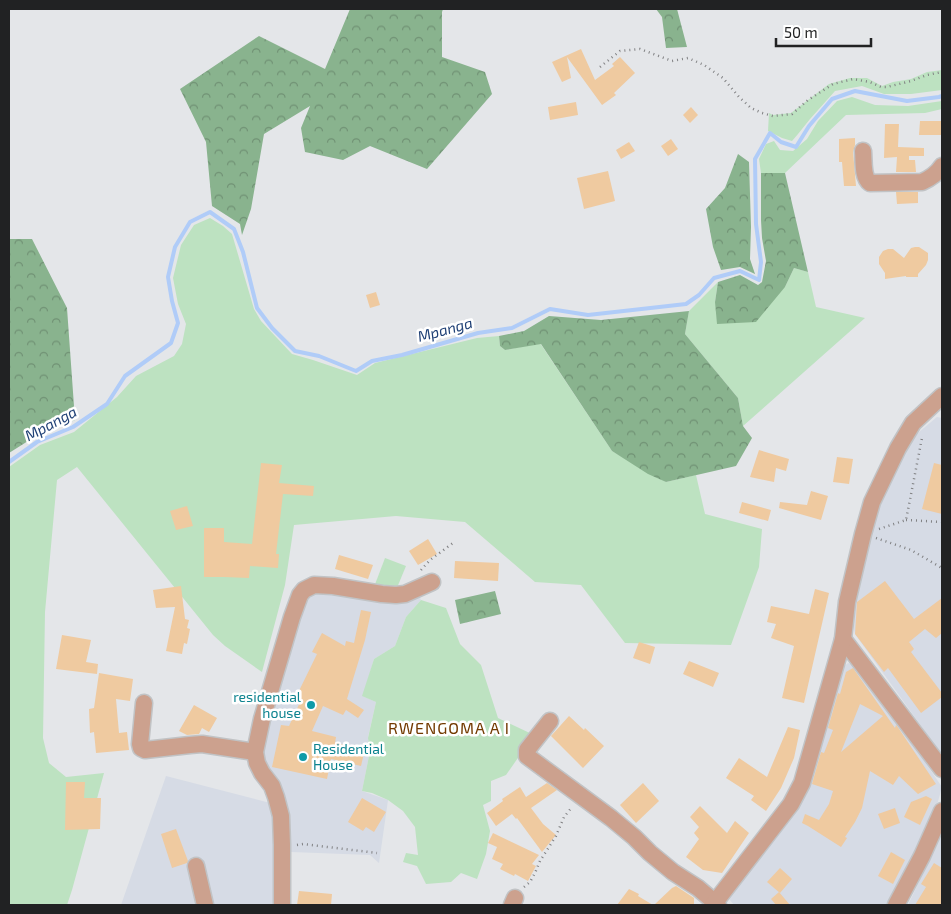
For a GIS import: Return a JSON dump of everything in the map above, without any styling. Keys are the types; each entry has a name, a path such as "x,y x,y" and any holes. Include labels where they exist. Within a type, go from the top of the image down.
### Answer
{"street":[{"path":"863,151 865,177 870,183 922,182 930,179 942,166"},
{"path":"550,721 527,750 527,756 626,830 650,853 673,872 698,888 715,904 791,804 802,783 843,639 847,602 862,534 872,502 898,448 913,423 942,396"},
{"path":"282,905 280,816 272,786 257,763 255,752 262,719 300,595 304,590 314,585 333,586 382,594 405,594 426,576"},
{"path":"843,639 942,770"},
{"path":"144,703 140,744 141,748 145,750 202,744 255,752"},
{"path":"896,905 922,856 942,811"},
{"path":"196,866 205,905"}],"path":[{"path":"600,67 620,50 640,49 672,61 688,58 704,65 723,78 751,108 773,116 790,115 829,86 853,79 887,87 942,72"},
{"path":"906,520 922,435"},
{"path":"862,534 906,520 942,522"},
{"path":"862,534 911,550 942,568"},
{"path":"426,576 430,560 453,543"},
{"path":"513,901 530,882 540,861 556,836 564,816 581,795"},
{"path":"282,844 296,846 303,844 377,853"}],"shaded area":[{"path":"937,417 942,418 942,755 855,634 850,614 871,521 912,438"},
{"path":"316,589 417,590 421,600 406,617 395,646 374,659 363,696 376,702 368,737 370,751 362,791 388,800 379,863 370,855 291,852 284,814 259,760 294,631 307,602"},
{"path":"848,663 862,669 942,787 937,805 891,905 734,905 729,899 759,855 800,805 807,793 842,668"},
{"path":"166,776 270,803 276,807 279,905 121,905"},
{"path":"942,825 942,905 908,905 925,869"}],"green space":[{"path":"350,9 443,9 442,57 485,72 492,94 427,169 370,146 343,160 305,152 301,128 310,106 264,134 251,209 242,235 240,224 212,206 206,142 180,89 259,36 325,69"},
{"path":"656,9 677,9 687,47 666,48 662,17"},
{"path":"942,70 942,90 911,94 884,94 862,86 835,91 792,141 768,131 769,113 773,115 791,113 829,84 850,78 867,78 882,86 911,79 927,72"},
{"path":"852,97 875,105 908,106 942,101 942,109 925,113 846,115 785,173 761,173 759,159 766,144 774,141 780,150 793,151 807,139 818,121 837,101"},
{"path":"738,154 749,162 750,259 755,274 740,267 721,270 713,247 706,209 725,188"},
{"path":"761,173 785,173 808,272 794,268 785,287 756,322 717,324 715,302 718,282 740,275 758,285 762,282 766,261 762,238"},
{"path":"210,218 232,234 254,309 261,321 292,354 357,375 375,363 477,338 499,336 500,346 505,350 540,343 612,451 666,482 696,475 705,514 762,529 759,567 731,645 625,643 581,585 535,582 465,522 396,516 294,525 285,585 262,672 225,646 213,635 77,467 57,480 45,612 43,738 49,763 66,777 104,773 67,905 9,905 9,467 40,445 74,432 117,397 136,376 174,356 182,344 186,324 178,304 173,278 181,245 194,225"},
{"path":"9,239 32,239 67,308 75,420 36,436 9,453"},
{"path":"794,268 808,272 816,307 865,318 743,426 738,398 685,334 689,311 718,282 715,302 785,287"},
{"path":"689,311 685,334 738,398 743,426 752,438 736,466 666,482 648,474 612,451 541,344 505,350 500,346 499,336 524,331 549,316 601,320"},
{"path":"385,558 406,566 394,595 374,587"},
{"path":"495,591 501,614 460,624 455,600"},
{"path":"421,600 446,608 460,644 481,665 498,718 534,735 506,775 491,781 491,801 483,805 490,831 486,854 477,879 461,873 451,882 426,884 417,866 403,862 406,853 418,855 415,827 403,811 388,800 362,791 370,751 368,738 376,702 362,696 374,659 395,646 406,617"}],"building":[{"path":"581,49 595,80 614,66 612,64 620,57 635,73 614,93 616,95 602,105 567,57 571,78 562,82 552,62"},
{"path":"576,102 578,115 550,120 548,107"},
{"path":"691,107 698,115 690,123 683,115"},
{"path":"920,121 942,121 942,135 919,135"},
{"path":"885,124 899,124 898,147 924,148 924,156 909,156 909,160 915,160 916,172 896,172 897,157 884,158"},
{"path":"855,138 853,152 856,186 844,186 842,162 839,162 839,139"},
{"path":"671,139 678,149 668,156 661,146"},
{"path":"629,142 635,151 621,159 616,150"},
{"path":"608,171 615,201 584,209 577,178"},
{"path":"896,192 918,192 918,203 897,204"},
{"path":"919,247 928,253 926,265 918,274 918,277 906,276 885,279 885,273 879,264 879,257 883,251 893,249 904,258 911,248"},
{"path":"376,292 380,305 370,308 366,295"},
{"path":"759,450 789,459 786,471 776,468 774,482 750,477"},
{"path":"837,457 853,459 849,484 833,482"},
{"path":"261,463 282,465 279,483 314,486 313,496 283,494 276,554 279,554 278,568 250,566 249,578 204,577 204,528 224,528 224,542 252,544"},
{"path":"934,463 942,465 942,514 922,509"},
{"path":"811,491 828,496 821,520 779,508 780,502 807,505"},
{"path":"742,502 771,510 768,521 739,513"},
{"path":"187,506 193,526 176,530 170,511"},
{"path":"428,539 437,554 418,565 409,551"},
{"path":"339,555 373,565 368,579 335,569"},
{"path":"455,561 499,563 498,581 454,578"},
{"path":"885,581 914,619 942,598 942,633 936,638 925,629 909,642 914,649 911,652 942,693 942,697 921,713 888,668 884,672 855,634 857,602"},
{"path":"181,586 185,619 189,620 187,628 190,629 187,644 184,643 182,654 166,651 175,607 156,608 153,590"},
{"path":"815,589 829,593 804,703 782,698 794,646 771,638 776,624 767,622 771,606 809,614"},
{"path":"361,610 371,612 365,640 347,699 364,710 358,718 346,710 343,715 323,706 312,731 336,737 335,743 365,749 361,766 331,759 327,779 272,767 281,725 289,726 301,700 296,697 317,654 312,652 322,633 345,646 346,641 354,643"},
{"path":"62,635 91,640 86,662 98,664 97,674 56,669"},
{"path":"639,642 655,647 650,664 633,658"},
{"path":"689,661 719,673 713,687 683,674"},
{"path":"853,668 895,728 897,726 936,784 918,794 899,776 893,785 870,771 862,808 841,847 802,823 805,814 819,820 829,804 833,791 812,784 821,752 824,753 833,730 828,728 846,672","holes":["860,704 883,716 841,752"]},
{"path":"99,673 133,679 130,701 116,699 119,733 127,732 129,750 96,753 94,732 90,733 89,709 94,708"},
{"name":"residential house","path":"194,705 217,718 209,732 202,728 199,734 187,735 179,731"},
{"path":"569,716 604,746 583,768 551,736"},
{"path":"788,727 800,730 794,758 781,788 766,811 751,800 754,796 726,778 739,758 767,777"},
{"path":"66,782 85,782 84,798 101,798 100,829 65,830"},
{"path":"547,783 557,790 531,808 543,824 556,835 542,852 512,814 496,826 487,813 503,801 502,799 520,787 526,797"},
{"path":"643,783 659,801 636,823 620,805"},
{"path":"926,796 932,799 920,825 904,817 911,802"},
{"name":"residential house","path":"362,798 386,812 374,832 366,827 363,831 348,822"},
{"path":"700,806 727,833 735,821 749,833 722,873 703,870 686,857 699,839 694,833 699,827 690,817"},
{"path":"895,808 900,823 884,829 878,814"},
{"path":"176,829 188,861 172,868 161,834"},
{"path":"493,833 539,855 532,864 536,866 528,881 500,869 503,864 492,859 497,847 488,843"},
{"path":"891,852 905,860 893,884 878,876"},
{"path":"934,863 942,868 942,905 915,905 926,887 921,884"},
{"path":"780,868 792,879 780,893 767,882"},
{"path":"676,886 694,898 694,905 654,905 672,888"},
{"path":"629,889 639,894 638,896 653,905 617,905"},
{"path":"299,891 332,894 331,905 297,905"},
{"path":"779,892 790,905 776,905 771,899"}],"waterway":[{"name":"Mpanga","path":"9,462 37,442 73,427 107,404 125,376 171,343 178,323 168,277 175,247 190,222 210,212 234,229 243,252 257,308 272,328 295,351 319,356 356,371 372,361 402,355 478,333 512,328 550,309 588,315 686,304 699,295 714,278 740,271 759,280 761,262 756,224 755,159 770,133 781,142 796,147 809,126 832,99 855,91 907,101 942,96"}],"place":[{"name":"residential house","path":"311,705"},
{"name":"Residential House","path":"303,757"}],"district":[{"name":"RWENGOMA A I","path":"449,728"}]}
